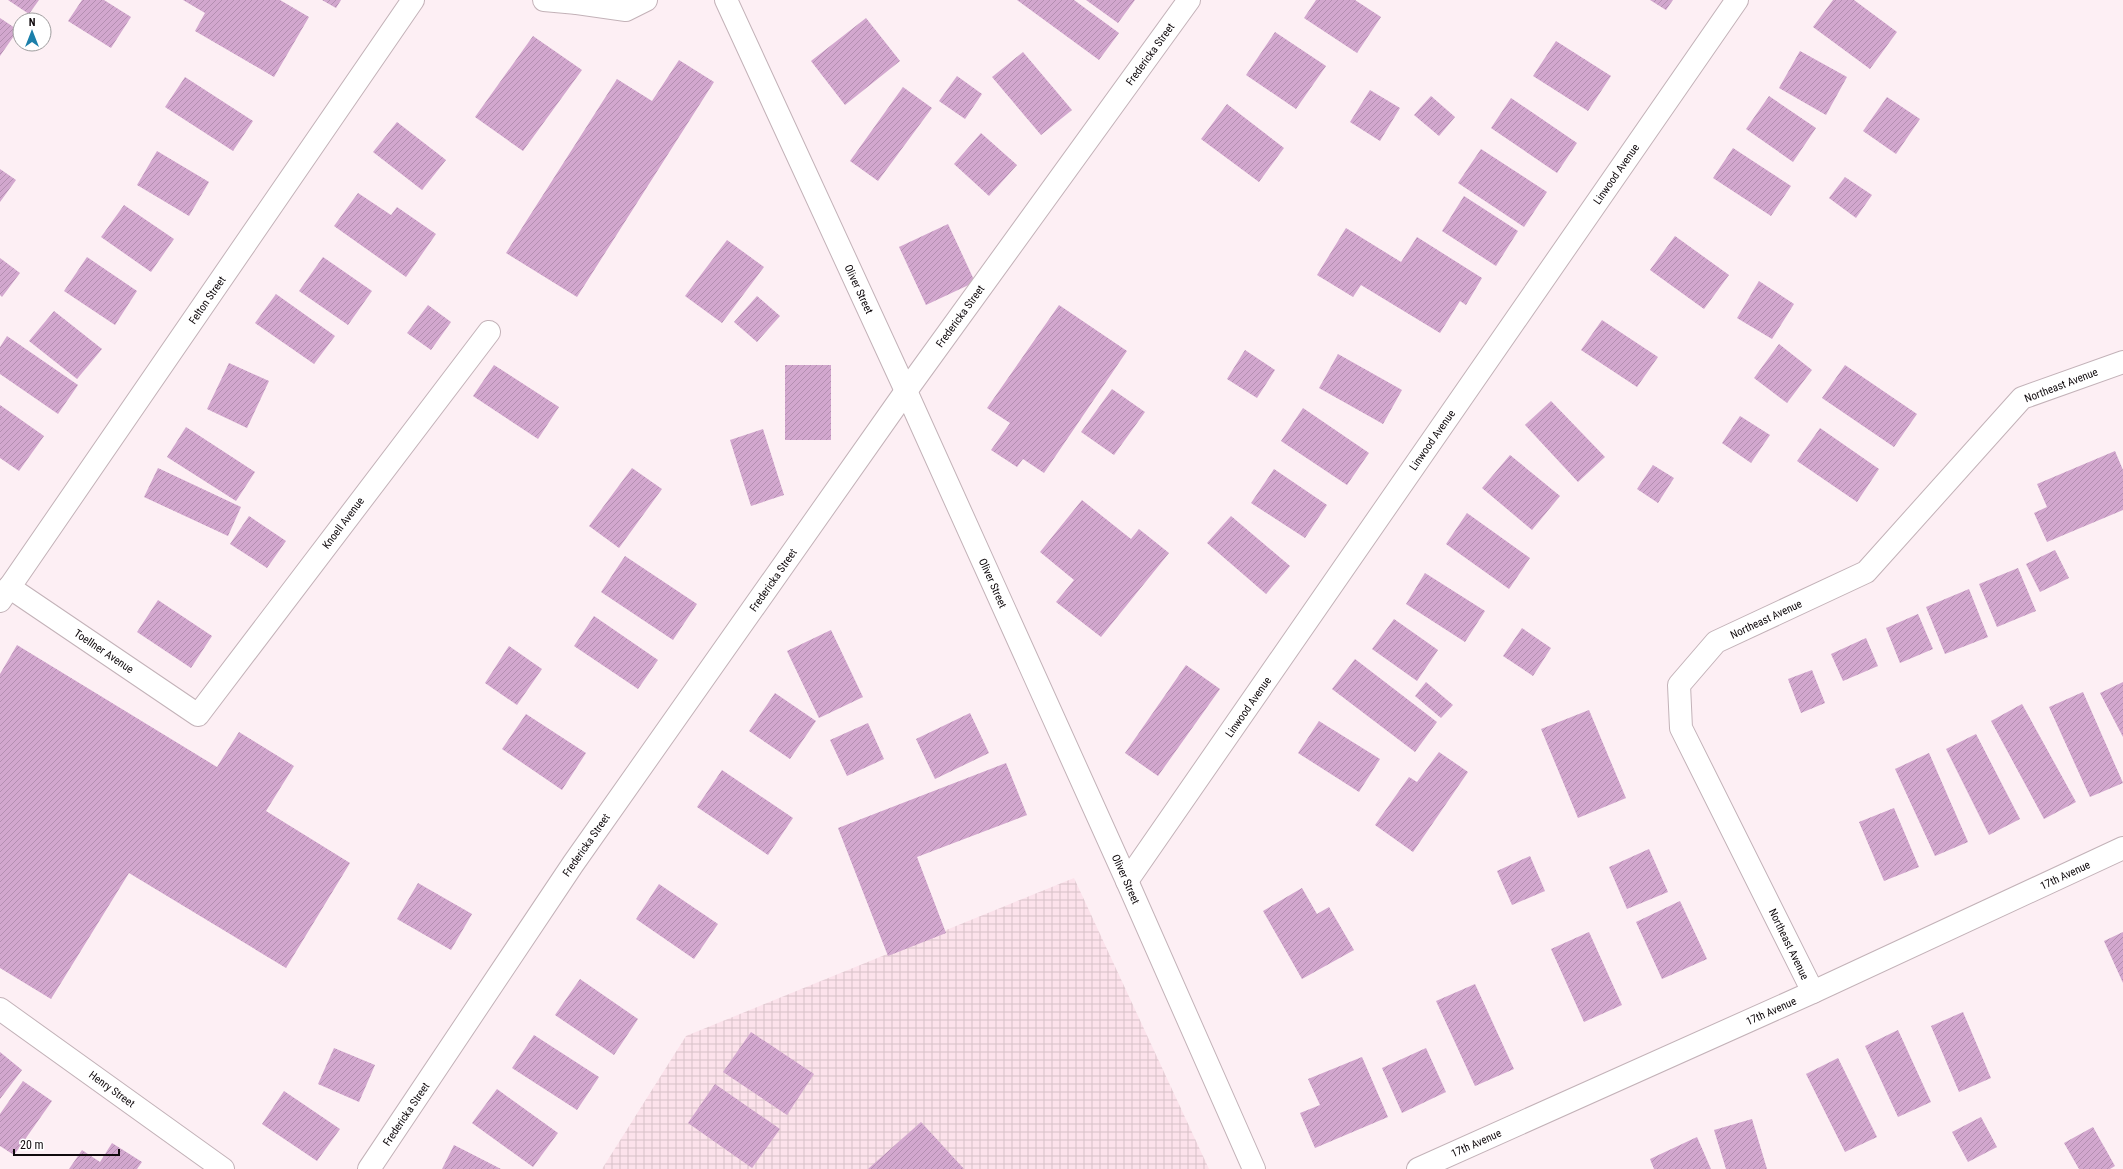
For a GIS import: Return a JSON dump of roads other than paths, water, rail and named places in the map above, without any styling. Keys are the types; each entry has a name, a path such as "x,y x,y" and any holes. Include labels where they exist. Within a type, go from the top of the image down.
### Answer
{"street":[{"name":"Felton Street","path":"5,594 414,0"},
{"path":"544,0 577,1 626,10 646,0"},
{"name":"Oliver Street","path":"726,0 906,391 1127,881 1254,1169"},
{"name":"Fredericka Street","path":"369,1169 573,864 906,391 1189,0"},
{"name":"Linwood Avenue","path":"1127,881 1737,0"},
{"name":"Knoell Avenue","path":"198,715 489,332"},
{"name":"Northeast Avenue","path":"1813,992 1681,728 1679,685 1716,642 1866,572 2022,398 2123,362"},
{"name":"Toellner Avenue","path":"5,594 198,715"},
{"name":"17th Avenue","path":"1418,1169 1813,992 2123,848"},
{"name":"Henry Street","path":"0,1009 223,1169"}]}
